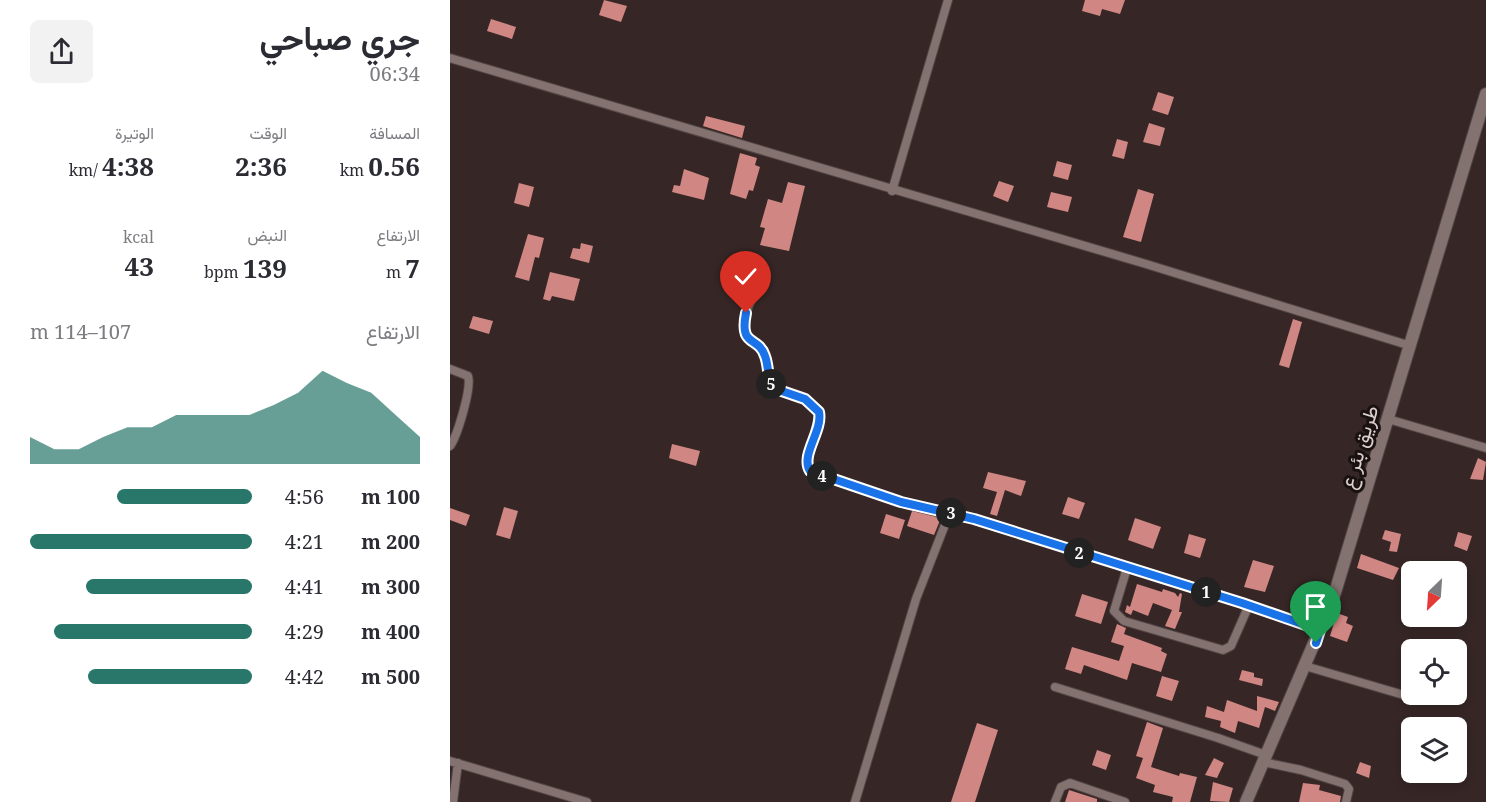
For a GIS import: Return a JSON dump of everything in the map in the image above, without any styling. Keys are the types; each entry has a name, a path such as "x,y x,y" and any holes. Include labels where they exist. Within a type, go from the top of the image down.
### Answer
{"street":[{"path":"892,190 948,0"},
{"path":"450,58 1146,264 1411,346"},
{"name":"طريق بئر ع","path":"1246,802 1333,599 1486,94"},
{"path":"762,269 746,313 744,331 751,342 763,351 773,388 805,399 819,412 820,422 807,463 810,471 901,502 947,513 1249,605 1320,630"},
{"path":"450,369 468,376 470,381 464,408 450,446"},
{"path":"1388,419 1486,448"},
{"path":"855,802 916,599 948,517 947,513"},
{"path":"1128,568 1114,611 1124,621 1223,650 1231,646 1249,605"},
{"path":"1305,666 1401,694"},
{"path":"1055,687 1218,738 1265,758 1345,784 1349,789 1346,802"},
{"path":"453,802 454,762 587,802"},
{"path":"1055,802 1061,787 1070,783 1118,797 1125,802"}],"building":[{"path":"604,0 627,6 621,22 599,15"},
{"path":"1085,0 1125,0 1120,14 1102,9 1100,16 1082,11"},
{"path":"491,19 516,27 512,39 487,31"},
{"path":"1158,92 1174,97 1168,115 1152,110"},
{"path":"706,116 745,126 742,138 703,126"},
{"path":"1149,123 1165,128 1160,146 1143,142"},
{"path":"1117,139 1128,142 1124,159 1112,156"},
{"path":"740,153 757,158 755,165 760,167 753,191 749,190 746,199 730,194"},
{"path":"1057,161 1072,165 1068,180 1053,176"},
{"path":"684,169 709,178 704,200 672,192 674,185 680,186"},
{"path":"999,181 1014,186 1008,202 993,196"},
{"path":"788,182 805,186 789,251 760,245 765,228 760,227 768,199 782,203"},
{"path":"519,183 534,187 529,207 514,203"},
{"path":"1138,189 1154,194 1141,242 1123,237"},
{"path":"1051,192 1072,197 1068,212 1047,207"},
{"path":"528,234 544,238 539,258 535,257 529,281 515,277"},
{"path":"581,243 593,246 589,263 570,258 573,248 580,249"},
{"path":"550,272 580,279 574,301 552,296 550,301 543,299"},
{"path":"473,316 493,321 489,334 469,328"},
{"path":"1293,319 1302,322 1289,368 1279,365"},
{"path":"672,444 700,451 696,466 669,458"},
{"path":"1478,458 1486,462 1483,480 1470,479"},
{"path":"988,472 1026,481 1021,496 1005,490 997,516 990,514 997,492 983,488"},
{"path":"1068,497 1085,503 1079,519 1062,514"},
{"path":"504,507 518,511 510,539 496,535"},
{"path":"450,508 470,515 466,526 450,520"},
{"path":"912,511 941,518 934,535 907,526"},
{"path":"886,514 905,520 899,539 880,533"},
{"path":"1135,518 1161,527 1153,549 1128,540"},
{"path":"1385,530 1401,534 1397,552 1389,551 1391,542 1382,539"},
{"path":"1458,532 1472,536 1467,551 1454,546"},
{"path":"1189,534 1206,539 1200,558 1184,553"},
{"path":"1361,554 1399,568 1393,580 1357,568"},
{"path":"1253,560 1274,566 1265,592 1244,587"},
{"path":"1137,584 1162,592 1163,589 1175,593 1178,597 1180,593 1182,594 1179,612 1182,612 1175,629 1165,626 1172,610 1153,603 1148,616 1133,610 1131,615 1125,612 1127,605 1130,607"},
{"path":"1082,594 1108,602 1101,624 1075,616"},
{"path":"1337,613 1348,617 1346,623 1353,626 1347,642 1330,636"},
{"path":"1117,624 1126,628 1124,634 1162,648 1161,651 1167,654 1161,672 1132,663 1127,680 1084,665 1081,674 1065,669 1072,647 1119,661 1124,646 1111,642"},
{"path":"1242,670 1254,673 1254,677 1263,679 1262,686 1239,680"},
{"path":"1162,676 1179,681 1172,701 1156,696"},
{"path":"1257,696 1279,702 1275,711 1265,707 1259,728 1238,721 1235,733 1220,727 1221,721 1205,717 1207,706 1224,712 1227,700 1257,711"},
{"path":"1147,722 1163,728 1151,767 1179,776 1180,773 1197,777 1190,802 1172,802 1173,797 1153,792 1155,785 1136,778 1143,758 1136,756"},
{"path":"977,723 998,730 975,802 951,802"},
{"path":"1097,750 1111,755 1106,770 1092,765"},
{"path":"1214,758 1224,763 1217,778 1205,775"},
{"path":"1360,762 1371,766 1369,778 1356,773"},
{"path":"1213,782 1233,788 1229,802 1210,801"},
{"path":"1303,783 1320,785 1319,790 1341,796 1340,802 1299,802"},
{"path":"1069,790 1097,799 1097,802 1065,802"}],"route":[{"path":"746,313 744,331 751,342 763,351 773,388 776,391 805,399 819,412 820,422 807,463 810,471 901,502 974,519 1249,605 1320,630 1316,643"}]}
